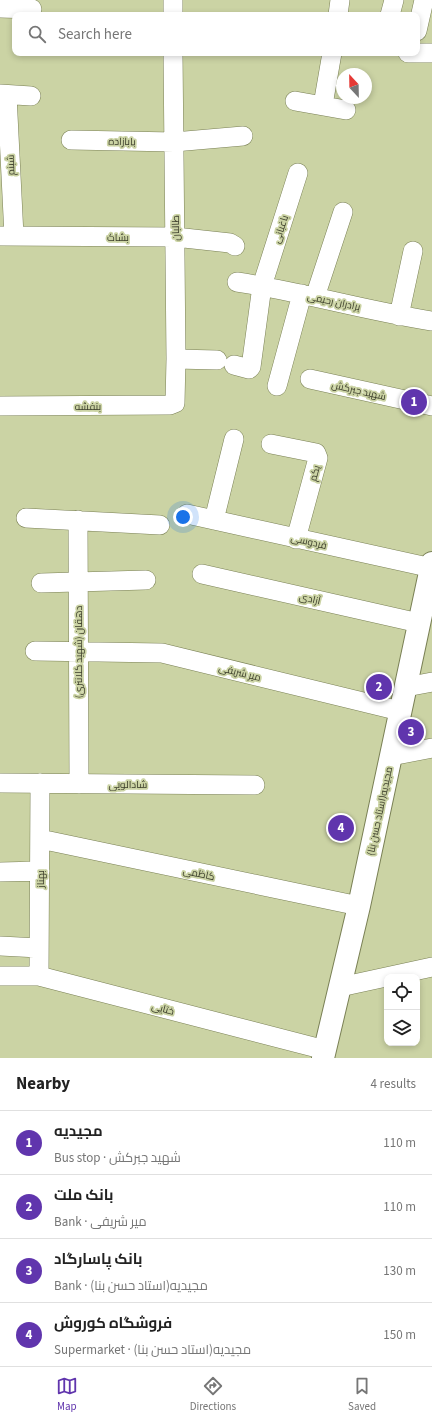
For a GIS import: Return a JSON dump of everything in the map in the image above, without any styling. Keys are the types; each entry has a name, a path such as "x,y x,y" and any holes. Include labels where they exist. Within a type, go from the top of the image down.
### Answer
{"main road":[{"name":"مجیدیه(استاد حسن بنا)","path":"324,1054 359,906 432,566"}],"street":[{"path":"173,0 173,12"},
{"path":"338,12 340,0"},
{"path":"391,12 394,0"},
{"path":"420,18 424,0"},
{"path":"0,8 32,9"},
{"path":"420,53 432,54"},
{"name":"طالبان","path":"173,56 176,359 175,403"},
{"path":"323,105 331,56"},
{"path":"4,95 32,96"},
{"name":"شبنم","path":"4,95 7,236"},
{"path":"295,101 346,110"},
{"name":"بابازاده","path":"71,140 174,142 244,136"},
{"name":"باغبانی","path":"176,359 226,362 249,369 251,367 262,286 298,173"},
{"path":"277,386 308,296 343,212"},
{"name":"بشاک","path":"7,236 175,237 230,243 235,246"},
{"path":"399,316 413,251"},
{"name":"برادران رحیمی","path":"237,282 262,286 399,316 432,321"},
{"name":"شهید جبرکش","path":"310,379 432,406"},
{"name":"بنفشه","path":"0,406 170,405 175,403"},
{"path":"214,520 234,439"},
{"name":"یکم","path":"271,444 316,452 318,455 296,539"},
{"name":"فردوسی","path":"187,514 296,539 432,566"},
{"path":"26,518 160,525"},
{"name":"دهقان (شهید کلانتری)","path":"78,520 79,784"},
{"name":"آزادی","path":"202,574 419,623"},
{"path":"41,583 146,580"},
{"name":"میر شریفی","path":"35,651 78,650 162,653 400,711"},
{"path":"406,687 432,682"},
{"path":"391,756 432,748"},
{"name":"شادالویی","path":"0,783 255,785"},
{"name":"بهناز","path":"40,783 40,976"},
{"name":"کاظمی","path":"40,839 359,906"},
{"path":"0,872 40,871"},
{"path":"0,946 40,948"},
{"path":"340,987 432,967"},
{"name":"ختایی","path":"0,976 40,976 324,1054"}],"place":[{"name":"مجیدیه","path":"414,402"},
{"name":"بانک ملت","path":"379,687"},
{"name":"بانک پاسارگاد","path":"411,732"},
{"name":"فروشگاه کوروش","path":"341,828"}]}
